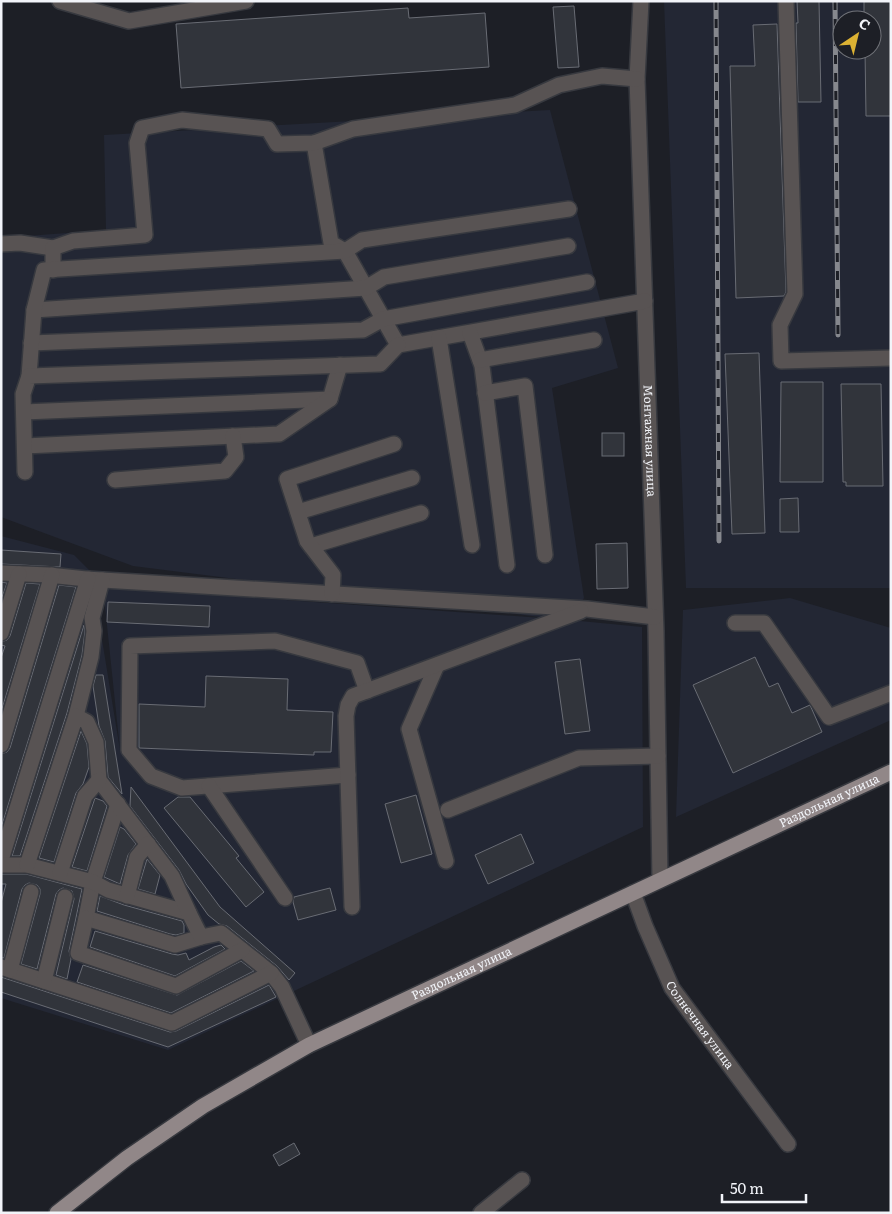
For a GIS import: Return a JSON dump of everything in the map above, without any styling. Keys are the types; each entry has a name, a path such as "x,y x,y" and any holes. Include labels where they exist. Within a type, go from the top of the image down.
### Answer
{"main road":[{"name":"Раздольная улица","path":"57,1213 127,1158 203,1106 309,1045 891,772"}],"street":[{"path":"60,1 129,21 246,1"},
{"name":"Монтажная улица","path":"641,1 637,79 655,617 660,880"},
{"path":"786,1 795,294 780,325 781,361 891,358"},
{"path":"1,244 20,243 53,248 73,241 145,235 137,143 142,128 182,120 268,129 277,144 314,143 353,129 515,105 559,86 602,76 637,79"},
{"path":"314,143 331,243 345,251 398,345"},
{"path":"25,472 23,394 29,376 34,310 44,270 345,251 362,240 569,209"},
{"path":"34,310 366,288 384,277 568,246"},
{"path":"53,248 53,270"},
{"path":"31,343 363,330 384,319 587,282"},
{"path":"29,376 380,364 398,345 645,301"},
{"path":"470,332 480,360 508,565"},
{"path":"439,338 472,546"},
{"path":"480,360 594,340"},
{"path":"24,446 279,434 330,399 340,365"},
{"path":"485,393 525,386 545,555"},
{"path":"24,412 330,399"},
{"path":"115,480 225,471 236,457 233,436"},
{"path":"332,594 333,575 307,541 287,479 394,444"},
{"path":"298,512 412,478"},
{"path":"311,546 421,513"},
{"path":"1,573 587,610 655,617"},
{"path":"1,633 19,574"},
{"path":"1,745 52,575"},
{"path":"27,864 76,716 91,657 94,631 92,618 95,579"},
{"path":"1,860 95,579"},
{"path":"352,907 346,716 348,705 353,696 587,610"},
{"path":"735,623 764,623 829,717 891,693"},
{"path":"348,775 182,788 152,776 129,750 130,646 274,641 357,663 366,691"},
{"path":"437,665 409,729 446,860"},
{"path":"76,716 87,722 96,742 99,780 172,876 201,936"},
{"path":"448,810 580,758 658,756"},
{"path":"60,873 85,796 99,780"},
{"path":"209,786 285,898"},
{"path":"118,804 93,882 78,953 176,986 242,950"},
{"path":"127,896 137,857 148,844"},
{"path":"1,865 27,864 93,882 108,890 190,914"},
{"path":"31,892 6,969 172,1023 271,973"},
{"name":"Солнечная улица","path":"633,893 672,988 788,1144"},
{"path":"44,981 65,897"},
{"path":"86,918 175,945 201,936 221,933 271,973 282,987 309,1045"},
{"path":"481,1213 522,1180"}],"shaded area":[{"path":"664,1 891,1 891,588 686,588"},
{"path":"550,110 618,368 552,388 584,598 570,620 642,627 643,827 168,1050 1,998 1,536 74,555 91,572 120,750 103,587 556,619 133,566 1,517 1,238 106,230 104,135"},
{"path":"790,598 891,628 891,720 676,817 683,610"}],"building":[{"path":"797,1 819,1 821,102 798,102"},
{"path":"864,1 891,1 891,116 866,116 865,60 882,60 882,10 864,10"},
{"path":"574,6 579,67 558,68 553,7"},
{"path":"408,8 409,18 485,13 489,67 181,88 176,24"},
{"path":"777,24 786,292 784,296 736,298 730,66 755,66 753,25"},
{"path":"759,353 765,533 732,534 725,354"},
{"path":"781,382 823,382 823,482 780,482"},
{"path":"841,384 881,384 883,486 846,486 846,482 843,482"},
{"path":"602,433 624,433 624,456 602,456"},
{"path":"798,498 799,532 780,532 780,499"},
{"path":"627,543 628,588 597,589 596,544"},
{"path":"1,550 61,554 60,567 1,564"},
{"path":"1,582 7,583 1,600"},
{"path":"26,583 40,584 1,712 1,658 5,646 1,645 1,642 7,640 10,636"},
{"path":"59,585 76,587 1,828 1,754 7,752 10,748"},
{"path":"108,602 210,606 209,627 107,622"},
{"path":"84,625 82,655 67,713 20,856 12,856"},
{"path":"755,657 769,687 778,683 792,713 810,705 822,732 733,773 693,685"},
{"path":"580,659 590,731 565,734 555,662"},
{"path":"96,675 103,675 122,794 108,777 105,741 99,726 93,686"},
{"path":"206,676 288,679 287,710 333,712 331,752 314,752 314,755 139,748 139,704 205,707"},
{"path":"81,731 87,744 89,767 83,784 76,793 54,862 39,858"},
{"path":"131,787 220,907 295,973 289,980 277,966 227,926 219,924 208,915 186,884 179,870 130,806"},
{"path":"416,795 432,854 401,863 385,804"},
{"path":"178,797 190,797 239,856 236,858 264,892 246,907 164,808"},
{"path":"95,798 103,801 107,806 87,871 72,867"},
{"path":"120,827 124,829 136,844 128,855 120,884 104,877"},
{"path":"521,834 534,863 488,884 475,855"},
{"path":"147,859 160,875 155,894 138,889"},
{"path":"1,874 26,874 82,889 69,951 71,959 67,979 56,975 74,899 72,891 63,888 56,894 37,969 21,964 40,889 37,885 29,883 22,889 4,958 1,958 1,903 6,884 1,884"},
{"path":"330,888 336,910 298,920 293,902 294,897"},
{"path":"100,896 124,905 182,921 184,933 170,934 97,911"},
{"path":"95,931 172,954 186,953 189,960 214,947 221,945 225,949 175,976 90,947"},
{"path":"241,961 254,971 171,1013 77,982 83,965 177,995"},
{"path":"1,977 170,1032 176,1031 269,985 276,997 168,1047 1,992"},
{"path":"294,1143 300,1154 279,1166 273,1155"}],"railway":[{"path":"716,1 719,541"},
{"path":"835,1 838,335"}]}
